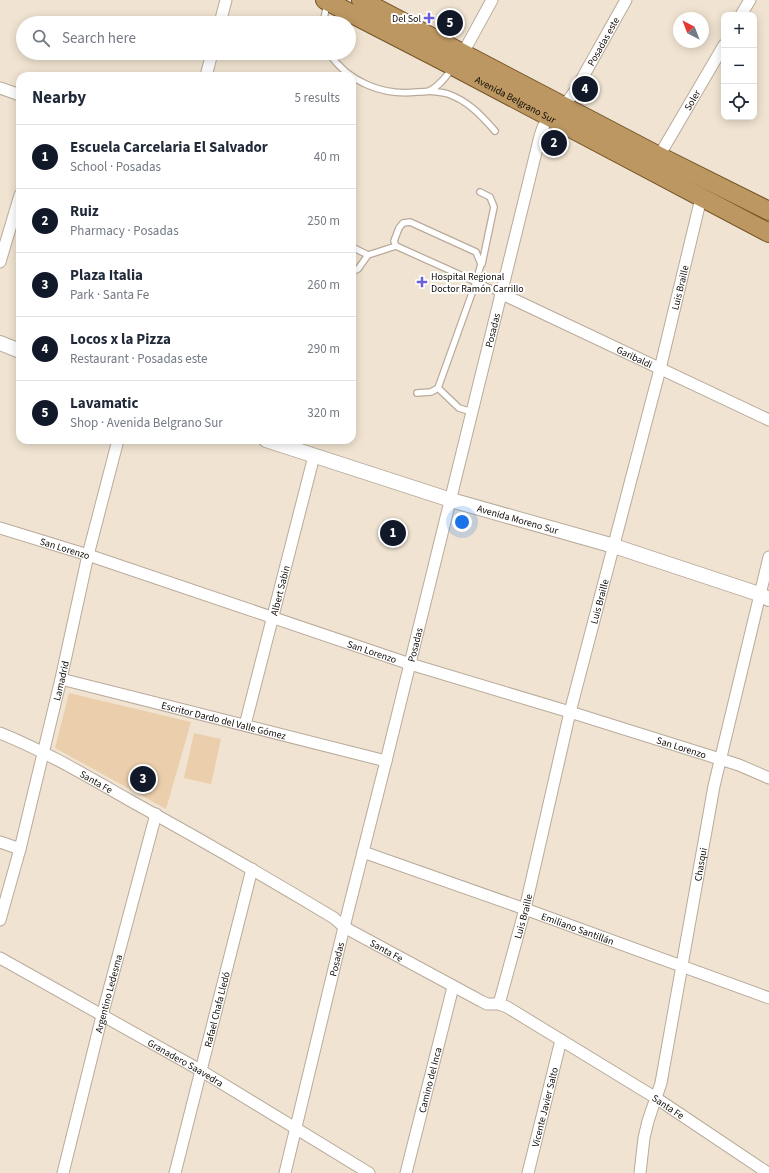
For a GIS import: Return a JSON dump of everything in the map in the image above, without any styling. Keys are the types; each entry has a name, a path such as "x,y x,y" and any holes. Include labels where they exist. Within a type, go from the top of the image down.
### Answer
{"highway":[{"name":"Avenida Belgrano Sur","path":"361,0 459,60 549,118 769,233"},
{"name":"Avenida Belgrano Sur","path":"327,1 564,106 769,211"}],"street":[{"path":"222,16 226,0"},
{"path":"459,60 492,0"},
{"name":"Posadas este","path":"549,118 564,106 575,91 626,0"},
{"path":"743,12 750,0"},
{"name":"Soler","path":"659,156 722,48"},
{"path":"207,72 210,60"},
{"path":"0,88 16,94"},
{"name":"Posadas","path":"286,1173 344,927 410,664 500,293 540,136 543,127 549,118"},
{"name":"Luis Braille","path":"499,1004 525,909 570,712 660,369 702,198"},
{"path":"0,262 16,208"},
{"name":"Garibaldi","path":"500,293 769,420"},
{"path":"0,343 16,349"},
{"name":"Lamadrid","path":"0,920 20,849 61,679 88,555 117,444"},
{"name":"Avenida Moreno Sur","path":"278,444 450,500 614,546 764,596"},
{"name":"Albert Sabin","path":"245,725 314,456"},
{"name":"San Lorenzo","path":"0,528 88,555 410,664 719,758 769,778"},
{"name":"Chasqui","path":"640,1173 644,1138 661,1083 719,758 764,596 769,557"},
{"name":"Escritor Dardo del Valle Gómez","path":"61,679 386,761"},
{"name":"Santa Fe","path":"0,733 43,752 156,814 334,918 344,927 453,987 487,1004 499,1004 507,1007 656,1098 768,1173"},
{"name":"Argentino Ledesma","path":"63,1173 102,1016 156,814"},
{"path":"0,842 20,849"},
{"name":"Emiliano Santillán","path":"363,852 769,998"},
{"name":"Rafael Chafa Lledó","path":"174,1173 252,869"},
{"name":"Granadero Saavedra","path":"0,958 200,1070 369,1173"},
{"name":"Camino del Inca","path":"406,1173 453,987"},
{"name":"Vicente Javier Salto","path":"528,1173 561,1040"}],"lane":[{"path":"324,16 327,1"},
{"path":"334,60 337,65 347,72"},
{"path":"428,91 438,86 459,60"},
{"path":"356,78 381,91 404,94 428,91 447,93 464,101 478,111 495,131"},
{"path":"417,393 431,392 438,388 476,282 494,207 490,197 480,192"},
{"path":"396,246 394,241 399,228 403,223 410,222 476,252 481,264"},
{"path":"356,270 368,255 396,246 500,293"},
{"path":"356,250 368,255"},
{"path":"438,388 459,408 472,412"}],"shaded area":[{"path":"69,693 191,722 166,809 55,748"},
{"path":"194,733 221,739 211,784 184,778"}],"place":[{"name":"Del Sol","path":"429,18"},
{"name":"Lavamatic","path":"450,23"},
{"name":"Locos x la Pizza","path":"585,89"},
{"name":"Ruiz","path":"554,143"},
{"name":"Hospital Regional Doctor Ramón Carrillo","path":"422,282"},
{"name":"Escuela Carcelaria El Salvador","path":"393,533"},
{"name":"Plaza Italia","path":"143,779"}]}
